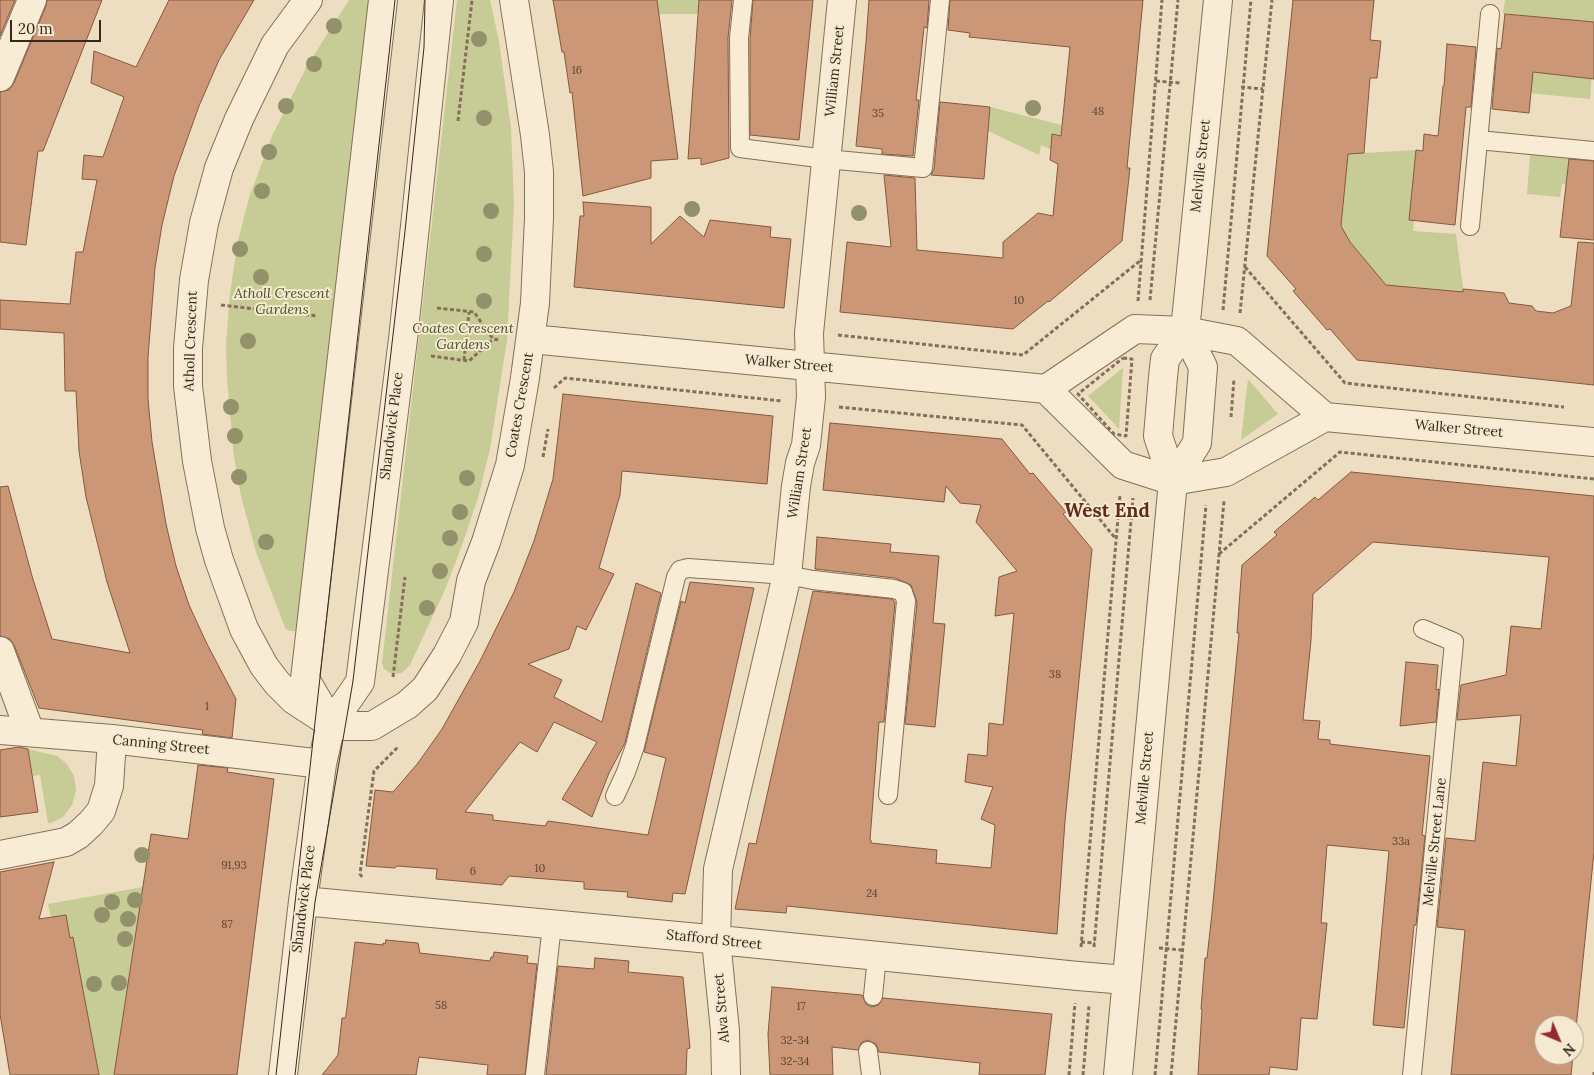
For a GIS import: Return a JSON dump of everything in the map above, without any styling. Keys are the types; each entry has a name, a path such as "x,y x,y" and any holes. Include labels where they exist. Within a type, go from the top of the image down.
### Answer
{"street":[{"path":"0,76 32,0"},
{"name":"Atholl Crescent","path":"308,0 275,45 242,111 219,168 204,223 191,302 188,386 191,422 210,528 219,560 244,629 264,666 277,683 294,700 331,724"},
{"path":"331,724 305,679 383,0"},
{"name":"Shandwick Place","path":"283,1075 302,901 322,764 331,724 360,682 403,339 439,0"},
{"name":"Coates Crescent","path":"331,724 372,726 394,714 426,689 447,656 464,622 471,581 486,542 510,465 531,339 535,303 539,218 539,172 534,127 514,0"},
{"name":"William Street","path":"716,940 718,869 786,575 796,486 800,463 806,445 811,397 809,333 842,0"},
{"name":"Melville Street","path":"1118,1075 1172,481 1158,436 1165,359 1185,331 1218,0"},
{"path":"1141,329 1185,331 1229,339 1325,417 1217,474 1172,481 1129,467 1046,388 1141,329"},
{"name":"Melville Street","path":"1172,481 1197,442 1203,367 1185,331"},
{"name":"Walker Street","path":"531,339 1046,388"},
{"name":"Walker Street","path":"1325,417 1594,442"},
{"path":"0,651 30,732"},
{"name":"Canning Street","path":"0,730 112,739 322,764"},
{"path":"0,855 66,842 78,835 91,823 101,811 110,786 112,739"},
{"name":"Stafford Street","path":"302,901 1126,980"},
{"name":"Alva Street","path":"716,940 725,1031 726,1075"}],"lane":[{"path":"742,0 739,38 740,148 826,159 923,168 940,0"},
{"path":"1470,226 1490,14"},
{"path":"1478,140 1594,151"},
{"path":"615,796 635,746 676,577 680,570 688,568 786,575 894,589 903,592 906,601 888,795"},
{"name":"Melville Street Lane","path":"1412,1075 1454,642 1423,630"},
{"path":"535,1075 552,925"},
{"path":"873,996 877,956"},
{"path":"868,1051 871,1075"}],"path":[{"path":"1141,329 1141,260 1162,0"},
{"path":"1141,329 1178,0"},
{"path":"1231,421 1229,339 1251,0"},
{"path":"1229,339 1245,267 1272,0"},
{"path":"837,335 1023,355 1141,260"},
{"path":"1245,267 1345,383 1565,407"},
{"path":"191,302 320,316"},
{"path":"437,308 474,312 493,339"},
{"path":"464,360 469,312"},
{"path":"431,356 469,361 493,339 531,339"},
{"path":"1124,358 1132,359 1126,436 1114,434 1078,394 1124,358"},
{"path":"565,378 788,402"},
{"path":"834,406 1022,425 1116,539"},
{"path":"1219,554 1340,452 1594,479"},
{"path":"1081,942 1116,539 1129,467"},
{"path":"1082,1075 1129,467"},
{"path":"1171,1075 1219,554 1217,474"},
{"path":"1155,1075 1217,474"},
{"path":"364,879 360,874 374,771 403,742"},
{"path":"1069,1075 1074,1014"}],"green space":[{"name":"Atholl Crescent Gardens","path":"349,0 370,0 298,628 295,631 289,631 285,628 256,552 241,496 234,457 226,344 230,293 238,241 249,198 272,136 307,66"},
{"name":"Coates Crescent Gardens","path":"457,0 490,0 499,41 511,128 514,205 507,340 490,449 478,498 461,548 444,592 410,665 402,673 392,674 384,669 382,663"},
{"path":"642,0 699,0 698,14 661,14 631,21"},
{"path":"1505,0 1594,0 1594,54 1566,76 1575,77 1592,71 1590,99 1497,90 1530,54 1534,17 1503,13"},
{"path":"990,107 1062,125 1061,136 1052,135 1051,146 1060,147 1059,153 1041,145 1039,155 988,131"},
{"path":"1416,150 1409,220 1414,221 1413,231 1456,234 1465,303 1432,289 1411,287 1396,292 1384,282 1341,232 1348,154"},
{"path":"1530,155 1569,158 1568,172 1582,186 1562,184 1560,197 1527,194"},
{"path":"1123,368 1119,429 1088,396"},
{"path":"1248,379 1278,414 1241,440"},
{"path":"28,749 57,756 67,764 74,776 76,790 72,805 63,817 51,823 48,823 40,775 33,776"},
{"path":"143,887 114,1075 99,1075 66,915 51,917 48,904"}],"building":[{"path":"0,0 15,0 0,36"},
{"path":"47,0 102,0 43,151 38,151 26,245 0,242 0,92 9,90 14,83"},
{"path":"169,0 254,0 219,60 199,106 174,176 162,225 155,268 148,357 148,399 152,442 166,524 176,566 189,605 236,699 232,738 202,734 203,730 39,708 14,645 10,639 0,636 0,487 8,486 32,576 52,639 130,653 107,582 86,497 79,451 76,391 65,391 64,333 0,329 0,300 70,304 76,252 83,252 97,180 82,179 84,155 103,157 124,97 91,83 94,51 136,67"},
{"path":"553,0 657,0 678,159 651,161 651,178 583,196 572,92 570,93"},
{"path":"699,0 732,0 728,38 729,158 701,165 701,158 688,159"},
{"path":"753,0 813,0 799,140 750,135 750,39"},
{"path":"869,0 929,0 927,28 924,27 916,100 919,100 913,156 882,154 882,149 856,146"},
{"path":"950,0 1143,0 1127,168 1130,168 1122,241 1049,302 1013,329 840,312 847,242 891,247 884,175 915,178 917,250 1003,258 1003,242 1038,213 1053,216 1058,164 1050,160 1052,134 1061,136 1070,47 969,37 970,33 948,30"},
{"path":"1293,0 1374,0 1370,40 1381,41 1377,78 1370,78 1364,153 1348,154 1341,226 1350,242 1386,285 1463,292 1463,289 1504,293 1509,303 1532,306 1536,311 1553,313 1571,306 1578,242 1594,243 1594,385 1357,360 1330,329 1327,330 1293,291 1296,289 1267,256"},
{"path":"1505,14 1594,22 1594,79 1533,72 1529,113 1492,109 1497,48 1501,49"},
{"path":"1447,44 1476,47 1471,107 1466,107 1455,225 1409,220 1416,150 1423,151 1424,134 1438,136"},
{"path":"940,102 990,107 984,179 931,175 934,169"},
{"path":"1569,159 1594,161 1594,240 1560,237"},
{"path":"583,202 651,207 651,244 680,216 704,237 710,220 771,227 770,237 791,239 784,308 574,287 580,216 584,216"},
{"path":"563,394 773,416 767,484 622,471 620,495 599,568 614,574 586,630 577,626 569,649 528,664 562,680 554,697 602,722 636,583 661,593 625,743 609,773 592,817 562,799 597,742 554,722 537,752 520,742 465,812 493,815 493,820 545,826 548,821 648,835 666,758 644,752 681,601 685,603 690,582 754,588 685,894 673,893 672,902 627,897 628,892 584,889 584,882 509,876 502,885 436,879 437,869 366,866 375,790 393,792 418,763 442,729 480,661 514,592 534,541 553,479"},
{"path":"830,423 1002,439 1030,474 1033,473 1066,512 1063,514 1092,549 1065,821 1057,934 787,906 786,913 735,909 749,843 756,844 813,591 892,599 895,602 884,722 879,722 871,843 937,850 936,863 991,868 995,825 981,819 993,787 965,782 968,754 987,756 989,723 1003,725 1014,613 995,616 999,577 1017,571 976,522 981,505 960,503 946,486 944,502 823,490"},
{"path":"1351,472 1594,496 1594,852 1577,1015 1534,1015 1534,1065 1572,1065 1571,1075 1451,1075 1465,930 1437,927 1446,838 1475,841 1483,762 1516,766 1521,715 1457,720 1461,685 1506,675 1511,626 1541,629 1549,557 1373,542 1313,594 1311,640 1303,720 1320,721 1318,739 1330,740 1330,744 1430,756 1422,835 1425,836 1404,1028 1373,1025 1389,851 1327,845 1321,923 1327,923 1317,1019 1301,1018 1297,1070 1270,1067 1269,1075 1198,1075 1205,958 1207,958 1212,913 1239,633 1237,633 1242,565 1277,535 1274,532 1315,497 1318,500"},
{"path":"817,537 891,544 890,552 939,556 933,623 945,624 935,727 905,724 917,602 911,585 895,578 815,569"},
{"path":"1406,662 1438,665 1436,690 1439,689 1436,722 1400,726"},
{"path":"19,747 28,749 38,812 0,817 0,750"},
{"path":"198,765 228,768 227,772 274,779 237,1075 114,1075 151,834 188,839"},
{"path":"54,862 39,919 66,915 70,938 73,937 99,1075 10,1075 0,1014 0,872"},
{"path":"386,940 418,943 420,953 490,961 494,952 528,956 527,963 537,964 525,1075 487,1075 488,1065 419,1057 416,1075 322,1075 338,1055 342,1018 345,1018 346,1015 355,942 383,945"},
{"path":"595,958 629,961 628,972 683,977 690,1048 687,1049 686,1075 546,1075 558,966 594,969"},
{"path":"772,987 862,995 866,1004 872,1007 878,1005 883,998 1052,1014 1045,1075 979,1075 980,1063 879,1052 876,1044 867,1040 861,1043 858,1050 832,1047 833,1075 770,1075 768,1034"}],"tram line":[{"path":"276,1075 395,0"},
{"path":"295,1075 315,902 353,681 405,231 424,47 425,0"}],"district":[{"name":"West End","path":"1107,512"}]}
